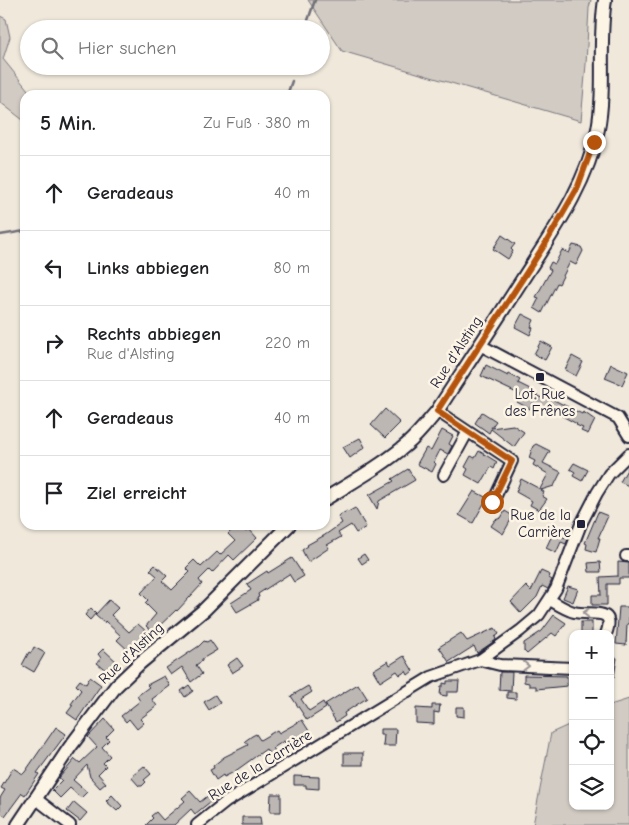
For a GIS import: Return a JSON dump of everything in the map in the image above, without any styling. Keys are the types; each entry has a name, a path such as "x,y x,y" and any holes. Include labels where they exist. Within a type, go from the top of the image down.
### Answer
{"main road":[{"name":"Rue d'Alsting","path":"330,496 397,453 421,431 437,411 480,345 547,241 577,189 591,156 598,129 601,104 602,28 605,0"},
{"name":"Rue d'Alsting","path":"18,825 88,721 116,686 140,663 204,610 285,530"}],"street":[{"path":"480,345 618,418 629,436"},
{"path":"437,411 512,461 492,502"},
{"path":"444,475 468,433"},
{"name":"Rue de la Carrière","path":"197,825 226,802 431,677 480,660 520,632 539,615 550,600 581,524 597,493 609,474 629,454"},
{"path":"550,600 572,611 605,615 608,618 607,630"},
{"path":"480,660 500,665 569,668"},
{"path":"35,798 70,825"}],"shaded area":[{"path":"308,0 591,0 581,121 342,51 330,33 330,20 321,20"},
{"path":"0,16 6,19 10,37 3,59 28,90 20,90 20,118 0,102"},
{"path":"629,699 629,825 533,825 551,733 569,725 569,810 614,810 614,704"}],"building":[{"path":"502,235 515,244 511,249 513,251 508,259 493,249"},
{"path":"573,245 581,247 583,251 576,265 570,262 542,313 534,308 539,298 536,297 551,270 548,268 551,262 555,264 562,250 569,253"},
{"path":"522,314 534,320 530,335 515,327"},
{"path":"541,341 552,347 545,360 534,354"},
{"path":"572,356 583,362 576,376 565,370"},
{"path":"611,364 628,372 622,385 605,378"},
{"path":"486,365 520,380 518,383 532,390 531,393 544,399 546,396 582,414 583,412 588,415 595,420 588,434 581,431 583,428 577,424 553,411 550,415 533,403 530,409 517,402 521,395 481,376"},
{"path":"385,409 400,423 385,438 371,425"},
{"path":"482,412 496,421 491,428 513,425 524,432 514,447 491,429 489,433 475,423"},
{"path":"442,430 453,436 449,444 452,446 448,454 440,450 434,462 436,464 432,472 417,464 426,448 431,451"},
{"path":"360,438 365,447 350,458 343,447"},
{"path":"536,444 550,451 543,463 561,472 554,486 541,490 544,492 542,496 547,499 539,510 530,505 532,501 516,492 521,479 540,489 548,474 533,465 535,461 529,458 533,446"},
{"path":"479,451 497,462 494,469 491,467 481,484 465,475 468,469 465,467 471,456 475,458"},
{"path":"574,463 588,470 582,481 573,476 575,472 570,469"},
{"path":"629,466 629,486 620,482"},
{"path":"408,469 415,480 379,501 377,509 369,495 394,481 392,479"},
{"path":"474,491 487,498 473,523 459,515"},
{"path":"355,508 366,527 356,533 351,525 338,533 341,537 327,545 329,548 308,562 302,550 342,523 338,516"},
{"path":"505,511 513,516 503,534 491,526 495,520 501,518"},
{"path":"598,512 608,516 598,538 600,538 596,552 586,549 587,544 585,543"},
{"path":"232,530 244,530 246,532 250,530 257,538 234,560 229,555 212,573 209,570 199,580 202,584 177,611 153,632 146,626 156,614 145,603 148,600 141,593 157,576 150,570 155,565 167,576 162,581 172,590 190,572 186,568 194,560 201,567 217,552 220,555 235,541 228,534"},
{"path":"553,533 568,539 566,544 561,542 556,553 546,548"},
{"path":"364,554 368,560 362,564 358,558"},
{"path":"292,558 304,576 294,582 289,574 258,594 258,600 237,612 231,603 251,590 247,584"},
{"path":"600,562 601,572 589,572 588,563"},
{"path":"618,562 629,563 629,578 619,578 619,584 607,584 607,605 592,605 592,595 601,595 600,577 618,576"},
{"path":"541,571 550,575 549,578 552,580 548,589 542,586 537,597 521,613 511,602 526,586 531,591"},
{"path":"568,586 578,589 573,602 563,598"},
{"path":"109,600 118,608 111,615 129,632 138,624 147,632 129,651 117,640 121,636 105,621 104,623 95,615"},
{"path":"619,607 629,607 626,645 616,644"},
{"path":"91,608 96,613 90,620 85,615"},
{"path":"554,615 566,623 556,636 552,633 527,654 524,651 524,643 542,631"},
{"path":"581,622 592,622 592,630 581,630"},
{"path":"495,628 499,634 495,637 496,640 477,653 474,646 449,662 439,647 461,633 467,641"},
{"path":"210,640 217,650 196,665 202,674 191,682 182,667 171,675 166,668 204,641"},
{"path":"34,647 45,653 34,672 22,665"},
{"path":"103,649 118,663 112,671 110,669 108,672 97,663 101,658 98,654"},
{"path":"404,656 413,671 408,675 406,671 400,675 397,671 380,682 373,670 388,661 390,665"},
{"path":"237,658 243,666 232,673 227,665"},
{"path":"614,658 617,658 614,677"},
{"path":"500,672 512,672 511,691 499,690"},
{"path":"524,675 567,676 567,686 536,689 536,686 529,686 529,683 524,682"},
{"path":"164,676 170,686 152,699 157,706 140,719 144,723 137,729 129,719 126,722 121,716 140,701 137,696 149,687 147,685"},
{"path":"90,677 101,685 77,720 67,713 81,690 76,685 80,680 86,684"},
{"path":"447,681 459,681 458,692 447,692 447,696 440,695 441,686 443,686 443,683 447,684"},
{"path":"358,684 367,698 344,713 345,716 336,722 325,704"},
{"path":"189,685 193,691 185,697 181,691"},
{"path":"308,686 312,692 301,699 309,711 323,702 326,708 307,720 291,696"},
{"path":"507,692 516,692 516,699 507,698"},
{"path":"215,695 220,703 209,710 204,702"},
{"path":"432,705 440,705 439,713 434,712 434,724 416,723 416,708 432,709"},
{"path":"456,707 464,707 464,717 456,716"},
{"path":"105,719 114,729 106,737 109,740 102,747 110,756 103,763 106,766 98,774 106,783 100,788 90,777 87,765 73,780 87,792 81,798 70,788 60,798 52,790 62,780 59,778 75,759 80,763 97,747 88,737"},
{"path":"302,720 311,734 288,748 284,741 273,748 277,754 272,758 266,749 234,772 224,777 223,775 216,780 210,770 214,768 213,766 224,757 248,745 245,741 252,736 256,734 260,740 277,730 279,733"},
{"path":"56,727 66,734 37,773 39,774 25,795 22,793 5,816 0,813 0,798 5,790 1,788 13,768 23,774"},
{"path":"380,729 396,729 395,746 383,746 384,735 380,735"},
{"path":"344,753 363,753 363,765 344,765"},
{"path":"144,766 151,774 144,780 146,782 142,786 139,786 131,777"},
{"path":"294,776 319,777 319,789 306,788 306,785 294,785"},
{"path":"190,791 200,802 214,791 219,797 195,814 191,809 174,825 146,825 153,818 151,816 156,812 163,820 185,801 182,798"},
{"path":"271,794 281,794 281,812 270,812"},
{"path":"112,795 122,806 117,811 106,801"},
{"path":"74,802 87,813 80,821 67,811"},
{"path":"242,817 260,817 261,825 242,825"}],"waterway":[{"path":"308,20 315,0"},
{"path":"289,90 292,81"},
{"path":"0,235 20,232"}],"place":[{"name":"Lot. Rue des Frênes","path":"540,377"},
{"name":"Rue de la Carrière","path":"581,524"}],"route":[{"path":"492,502 512,461 437,411 547,241 577,189 591,156 594,142"}]}
